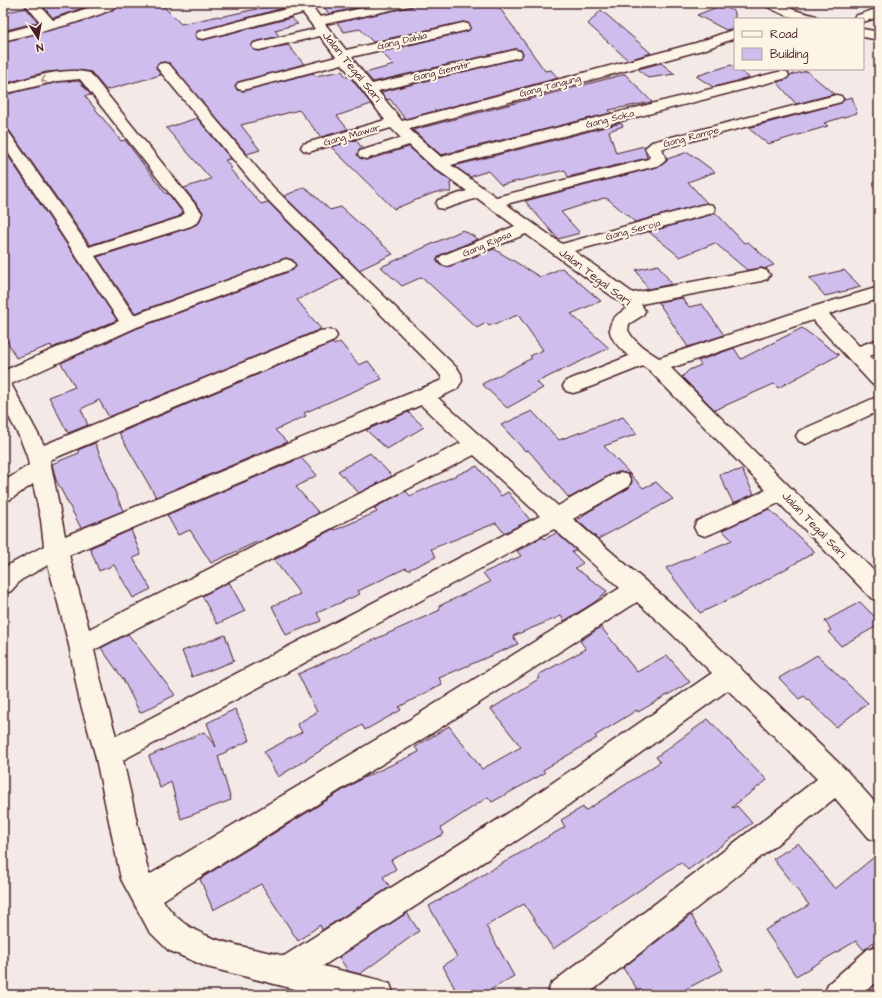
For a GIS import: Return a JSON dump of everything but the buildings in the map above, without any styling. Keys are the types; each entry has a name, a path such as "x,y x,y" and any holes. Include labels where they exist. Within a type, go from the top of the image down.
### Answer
{"street":[{"path":"31,3 50,25"},
{"path":"3,38 101,9 113,3"},
{"path":"203,35 312,16 406,3"},
{"path":"771,3 789,13 807,18"},
{"path":"863,18 879,12"},
{"path":"775,18 789,13"},
{"path":"259,46 312,16"},
{"name":"Jalan Tegal Sari","path":"312,16 397,124 438,163 630,300 636,311 622,319 617,329 621,338 650,362 782,492 879,591"},
{"name":"Gang Dahlia","path":"243,86 343,57 462,27"},
{"path":"864,32 879,36"},
{"name":"Gang Tangung","path":"397,124 701,46 734,33"},
{"name":"Gang Gemitir","path":"370,89 515,54"},
{"path":"3,584 13,574 56,550 424,396 450,384 452,381 451,374 267,190 164,67"},
{"path":"3,90 65,75 82,74 194,213 192,218 184,222 85,254"},
{"name":"Gang Soka","path":"438,163 782,75"},
{"name":"Gang Rampe","path":"487,197 654,162 658,160 658,157 653,148 658,145 836,99"},
{"name":"Gang Mawar","path":"309,147 397,124"},
{"path":"3,134 130,323"},
{"path":"366,154 413,139"},
{"path":"444,204 487,197"},
{"name":"Gang Seroja","path":"559,250 707,209"},
{"name":"Gang Rijasa","path":"447,260 527,227"},
{"path":"3,379 130,323 286,266"},
{"path":"630,300 761,275"},
{"path":"573,386 879,293"},
{"path":"816,312 879,379"},
{"path":"3,493 39,462 327,336"},
{"path":"855,354 879,346"},
{"path":"3,387 30,438 39,462 52,520 56,550 81,646 92,698 108,754 135,879 159,921 179,939 208,952 379,995"},
{"path":"424,396 556,518 678,624 731,674 837,780 879,828"},
{"path":"806,436 879,404"},
{"path":"81,646 477,444"},
{"path":"108,754 556,518 620,481"},
{"path":"705,527 782,492"},
{"path":"144,895 423,725 638,589"},
{"path":"286,972 526,818 731,674"},
{"path":"562,995 837,780"},
{"path":"839,995 879,960"}]}
